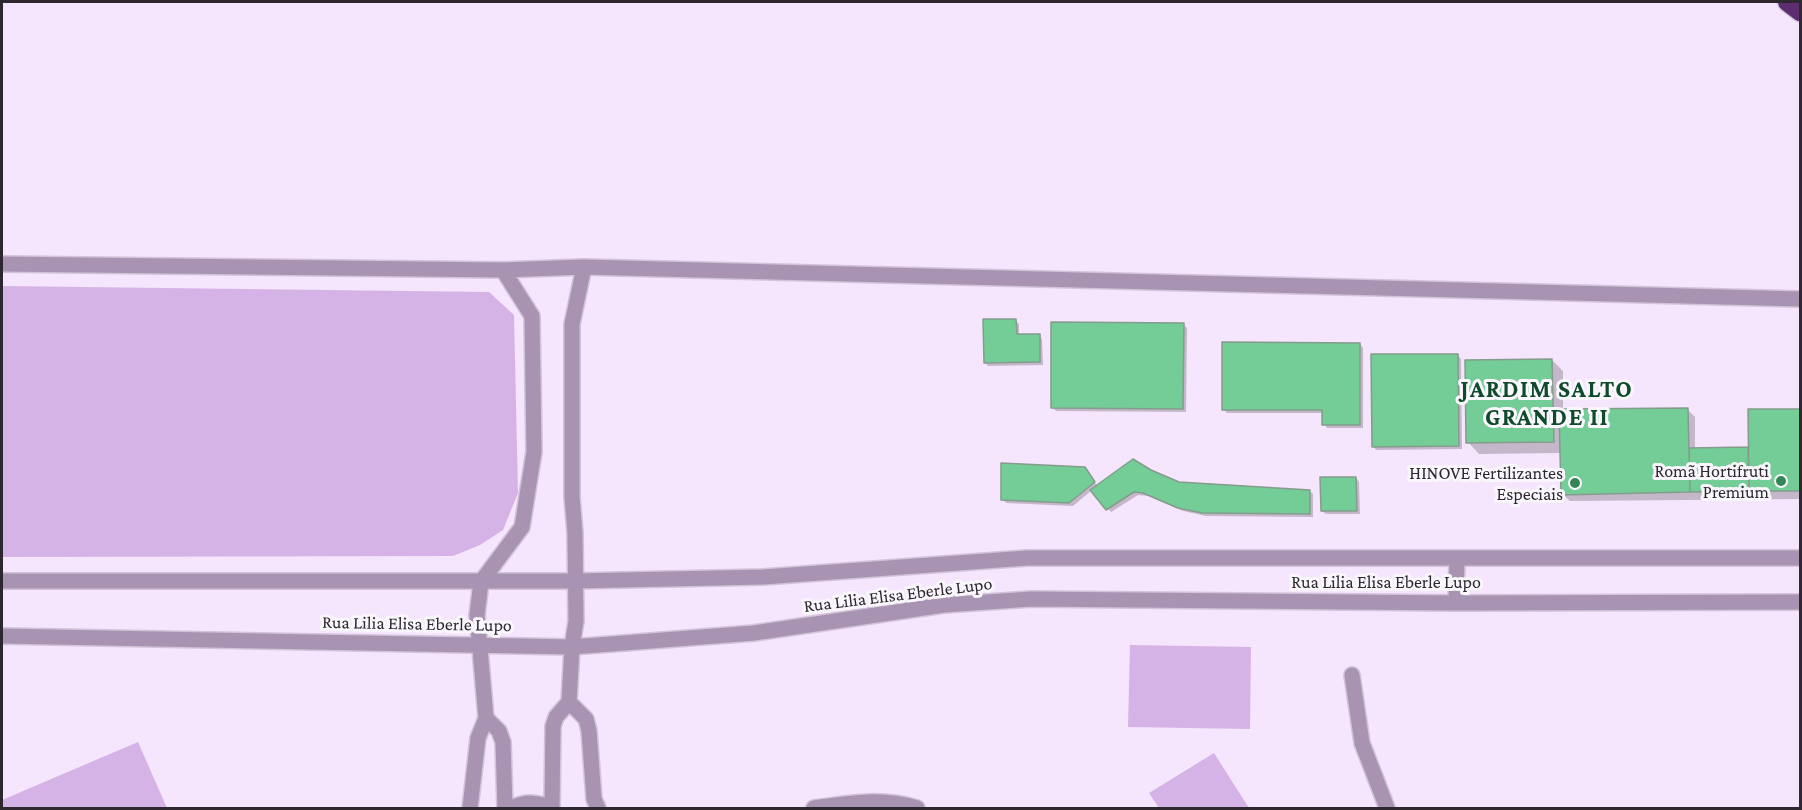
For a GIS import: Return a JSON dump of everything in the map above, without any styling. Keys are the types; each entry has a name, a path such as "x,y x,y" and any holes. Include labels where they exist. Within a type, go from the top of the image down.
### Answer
{"highway":[{"path":"1787,2 1800,12"}],"street":[{"path":"2,264 503,270 584,267 1800,299"},
{"path":"511,808 520,804 536,803 552,808 553,726 556,717 569,702 577,611 572,497 572,324 584,267"},
{"path":"470,808 478,738 486,718 477,615 481,582 522,527 534,452 532,316 503,270"},
{"name":"Rua Lilia Elisa Eberle Lupo","path":"2,581 481,582 763,577 1027,558 1800,558"},
{"path":"1456,603 1457,558"},
{"name":"Rua Lilia Elisa Eberle Lupo","path":"2,636 573,647 754,633 944,605 1031,599 1456,603 1800,602"},
{"path":"1352,675 1362,743 1387,808"},
{"path":"569,702 586,719 588,725 594,799 598,808"},
{"path":"486,718 499,731 502,742 506,808"},
{"path":"814,808 882,801 917,808"}],"shaded area":[{"path":"2,286 489,292 514,315 518,493 503,530 480,545 453,556 2,557"},
{"path":"1130,645 1251,647 1250,729 1128,727"},
{"path":"138,742 167,808 2,808 2,800"},
{"path":"1214,753 1249,808 1159,808 1149,793"}],"building":[{"path":"983,319 1016,319 1017,334 1040,334 1040,362 984,363"},
{"path":"1051,322 1184,323 1183,409 1051,408"},
{"path":"1222,342 1360,343 1360,425 1322,425 1322,410 1222,410"},
{"path":"1371,354 1458,354 1459,446 1372,447"},
{"path":"1552,359 1554,442 1466,443 1465,360"},
{"path":"1688,408 1690,492 1561,495 1559,409"},
{"path":"1748,409 1800,409 1800,491 1749,491"},
{"path":"1748,447 1749,491 1690,492 1689,448"},
{"path":"1133,459 1179,482 1310,490 1310,514 1202,513 1178,508 1143,493 1134,492 1106,510 1090,490"},
{"path":"1001,463 1085,467 1095,482 1069,503 1001,500"},
{"path":"1320,477 1356,477 1357,511 1321,511"}],"place":[{"name":"Romã Hortifruti Premium","path":"1781,481"},
{"name":"HINOVE Fertilizantes Especiais","path":"1575,483"}],"district":[{"name":"JARDIM SALTO GRANDE II","path":"1547,404"}]}
